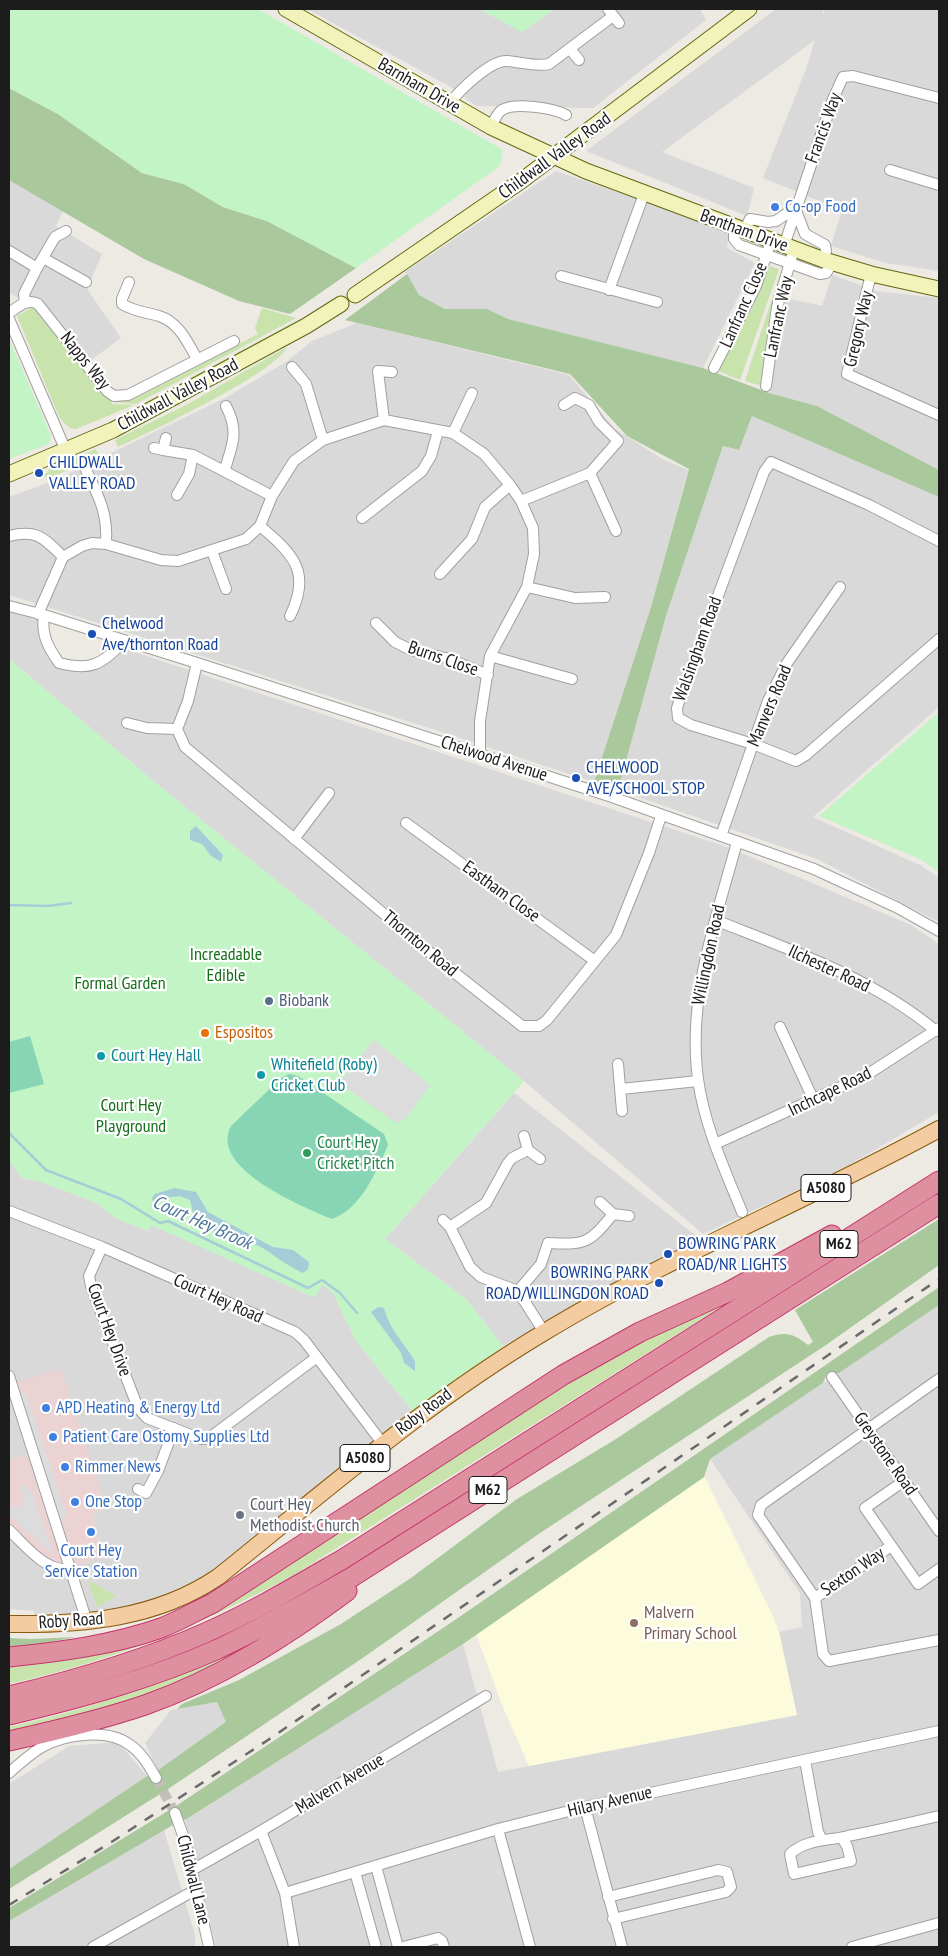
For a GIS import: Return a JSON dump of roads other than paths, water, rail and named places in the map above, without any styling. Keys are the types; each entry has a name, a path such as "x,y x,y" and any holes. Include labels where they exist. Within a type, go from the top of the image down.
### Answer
{"highway":[{"path":"9,1657 51,1653 161,1628 213,1603 563,1375 640,1332 728,1292 939,1177"},
{"name":"M62","path":"9,1696 65,1682 137,1660 206,1633 265,1604 343,1559 939,1181"},
{"name":"M62","path":"9,1715 74,1700 144,1678 218,1649 272,1622 352,1577 939,1204"},
{"path":"9,1742 146,1704 222,1671 308,1620 533,1462"}],"main road":[{"name":"Barnham Drive","path":"286,9 449,104 491,126 556,155"},
{"name":"Childwall Valley Road","path":"355,295 456,228 749,9"},
{"name":"Bentham Drive","path":"556,155 586,171 739,229 781,250 936,290"},
{"name":"Childwall Valley Road","path":"9,474 66,451 130,421 341,304"},
{"name":"Roby Road","path":"9,1624 87,1622 146,1611 178,1600 201,1589 453,1390 544,1332 710,1242 876,1163 939,1129"}],"street":[{"path":"449,104 460,90 497,62 547,65 613,16"},
{"path":"570,49 579,60"},
{"name":"Francis Way","path":"781,250 833,99 843,77 853,76 939,98"},
{"path":"491,126 500,111 508,108 550,109 566,114"},
{"path":"890,170 939,185"},
{"path":"609,290 644,194"},
{"path":"739,229 750,219 772,222 783,218 796,208 805,234 825,245 828,261"},
{"path":"9,313 24,303 24,294 37,268 56,237 66,231"},
{"name":"Lanfranc Close","path":"714,368 756,286 781,250"},
{"name":"Lanfranc Way","path":"766,386 777,307 781,250"},
{"path":"9,251 37,268"},
{"path":"43,258 86,282"},
{"name":"Gregory Way","path":"871,274 847,374 939,415"},
{"path":"562,276 657,302"},
{"path":"129,282 122,299 122,304 132,310 170,320 186,339 197,359"},
{"name":"Napps Way","path":"24,303 35,302 44,310 107,391 114,396 128,395 234,341"},
{"path":"9,319 66,451"},
{"path":"292,367 306,384 323,440"},
{"path":"384,420 378,371 392,372"},
{"path":"453,433 472,392"},
{"path":"564,405 574,398 589,405 600,422 618,441 627,447"},
{"path":"225,469 233,445 235,428 226,406"},
{"path":"124,642 114,653 96,666 76,667 59,663 48,646 42,629 41,614 63,557 82,546 92,543 106,544 161,560 178,562 212,552 246,539 260,526 272,496 294,461 323,440 384,420 453,433 484,454 510,485 522,501 532,528 534,554 527,587 490,656 480,721 480,755"},
{"path":"362,518 422,471 431,456 438,431"},
{"path":"166,438 159,449 192,454 225,469 272,496"},
{"path":"522,501 590,473 618,441"},
{"path":"176,495 189,474 192,454"},
{"name":"Walsingham Road","path":"939,541 869,505 771,462 764,472 676,708 678,718 691,725 753,744 779,756 796,761 806,755 939,639"},
{"path":"86,470 104,509 107,529 106,544"},
{"path":"590,473 616,531"},
{"path":"440,574 472,539 485,507 510,485"},
{"path":"260,526 284,546 299,572 299,598 290,616"},
{"path":"9,536 24,533 39,536 63,557"},
{"path":"212,552 226,589"},
{"path":"527,587 575,598 605,597"},
{"name":"Manvers Road","path":"721,836 768,701 788,663 840,587"},
{"name":"Chelwood Avenue","path":"9,606 41,614 124,642 197,663 612,797 660,816 814,869 898,908 939,931"},
{"name":"Burns Close","path":"376,623 395,642 411,650 446,658 488,675"},
{"path":"490,656 572,679"},
{"path":"127,723 147,728 177,729 188,701 197,663"},
{"name":"Thornton Road","path":"177,729 185,747 446,966 522,1026 539,1026 547,1020 595,961 620,926 649,853 660,816"},
{"path":"294,839 329,793"},
{"name":"Eastham Close","path":"406,823 595,961"},
{"name":"Willingdon Road","path":"738,842 699,990 695,1046 698,1080 715,1144 742,1212"},
{"name":"Ilchester Road","path":"716,920 841,972 891,999 938,1030"},
{"path":"780,1026 814,1101"},
{"name":"Inchcape Road","path":"715,1144 866,1076 938,1030"},
{"path":"618,1064 622,1112"},
{"path":"621,1089 698,1080"},
{"path":"524,1136 528,1150 540,1159"},
{"path":"528,1150 512,1158 508,1163 486,1203 447,1223 470,1267 481,1277 518,1292 544,1332"},
{"path":"600,1202 613,1214 629,1216"},
{"name":"Court Hey Road","path":"9,1211 102,1247 295,1332 304,1340 383,1444"},
{"path":"548,1243 583,1243 597,1233 613,1214"},
{"path":"518,1292 538,1270 548,1243 548,1232"},
{"name":"Court Hey Drive","path":"102,1247 90,1276 91,1286 138,1408 147,1418 202,1439 214,1436 317,1357"},
{"path":"9,1376 87,1622"},
{"name":"Greystone Road","path":"832,1377 939,1531"},
{"path":"939,1379 761,1506 758,1515 815,1598 823,1654 829,1661 939,1640"},
{"path":"138,1489 146,1493 158,1471 174,1428"},
{"name":"Sexton Way","path":"904,1481 865,1508 918,1584 939,1569"},
{"path":"9,1530 47,1565 57,1570 70,1570"},
{"name":"Sexton Way","path":"815,1598 891,1546"},
{"name":"Malvern Avenue","path":"192,1870 261,1831 486,1696"},
{"name":"Hilary Avenue","path":"285,1893 498,1829 585,1807 939,1731"},
{"path":"9,1773 46,1745 90,1734 107,1734 123,1740 135,1748 156,1778"},
{"path":"805,1760 818,1832 822,1840"},
{"path":"585,1807 622,1947"},
{"name":"Childwall Lane","path":"175,1813 197,1889 209,1947"},
{"path":"842,1838 847,1846 851,1861 794,1874 790,1854 797,1848 822,1840 842,1838 939,1816"},
{"path":"498,1829 530,1947"},
{"path":"261,1831 285,1893 294,1947"},
{"path":"376,1866 398,1947"},
{"path":"608,1897 718,1870 727,1872 730,1886 726,1892 614,1919"},
{"path":"355,1872 376,1947"},
{"path":"93,1947 104,1944 197,1889"},
{"path":"852,1947 939,1923"},
{"path":"403,1947 438,1938 442,1941 444,1947"}],"water":[{"path":"196,826 223,855 221,862 210,855 202,844 190,840 190,831"},
{"path":"174,1188 196,1192 208,1212 273,1247 293,1250 309,1262 308,1269 303,1273 247,1240 213,1231 201,1225 194,1217 190,1200 180,1196 162,1198 158,1206 154,1205 152,1198 155,1194"},
{"path":"378,1307 384,1308 393,1329 415,1361 415,1371 404,1363 401,1353 371,1312"}],"waterway":[{"path":"9,905 48,906 71,903"},
{"name":"Court Hey Brook","path":"9,1133 46,1170 121,1199 160,1223 168,1221 308,1288 322,1280 340,1293 357,1313"}],"tunnel":[{"path":"156,1778 175,1813"}],"railway":[{"path":"9,1905 113,1841 268,1740 939,1279"}],"place":[{"name":"Co-op Food","path":"775,207"},
{"name":"CHILDWALL VALLEY ROAD","path":"39,473"},
{"name":"Chelwood Ave/thornton Road","path":"92,634"},
{"name":"CHELWOOD AVE/SCHOOL STOP","path":"576,778"},
{"name":"Biobank","path":"269,1001"},
{"name":"Espositos","path":"205,1033"},
{"name":"Court Hey Hall","path":"101,1056"},
{"name":"Whitefield (Roby) Cricket Club","path":"261,1075"},
{"name":"Court Hey Cricket Pitch","path":"307,1153"},
{"name":"BOWRING PARK ROAD/NR LIGHTS","path":"668,1254"},
{"name":"BOWRING PARK ROAD/WILLINGDON ROAD","path":"659,1283"},
{"name":"APD Heating & Energy Ltd","path":"46,1408"},
{"name":"Patient Care Ostomy Supplies Ltd","path":"53,1437"},
{"name":"Rimmer News","path":"65,1467"},
{"name":"One Stop","path":"75,1502"},
{"name":"Court Hey Methodist Church","path":"240,1515"},
{"name":"Court Hey Service Station","path":"91,1532"},
{"name":"Malvern Primary School","path":"634,1623"}],"park label":[{"name":"Increadable Edible","path":"226,965"},
{"name":"Formal Garden","path":"120,984"},
{"name":"Court Hey Playground","path":"131,1116"}]}
